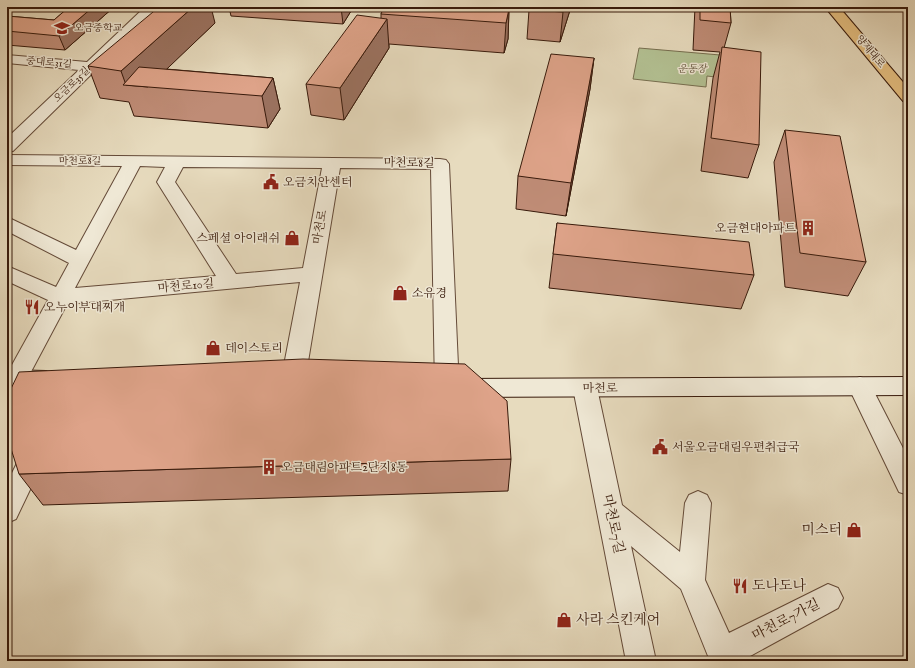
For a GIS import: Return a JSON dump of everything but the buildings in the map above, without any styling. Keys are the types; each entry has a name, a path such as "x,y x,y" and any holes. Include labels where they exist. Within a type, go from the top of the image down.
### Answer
{"main road":[{"name":"양재대로","path":"832,7 908,98"}],"street":[{"name":"오금로35길","path":"7,147 153,7"},
{"name":"중대로31길","path":"7,59 91,67"},
{"name":"마천로8길","path":"7,160 440,164 437,388"},
{"path":"66,387 11,379 60,297 134,161"},
{"path":"177,161 166,182 230,281"},
{"name":"마천로","path":"314,386 282,385 312,274 332,163"},
{"path":"7,223 80,260"},
{"path":"7,273 60,297"},
{"name":"마천로10길","path":"60,297 312,274"},
{"path":"860,386 908,484"},
{"name":"마천로","path":"437,388 908,386"},
{"name":"마천로7길","path":"585,388 641,661"},
{"path":"7,511 43,435"},
{"name":"마천로7가길","path":"691,580 698,503"},
{"name":"마천로7가길","path":"610,511 691,580 725,657 828,598"}],"green space":[{"name":"운동장","path":"639,48 755,58 756,82 707,76 706,87 633,79"}],"place":[{"name":"오금중학교","path":"62,28"},
{"name":"오금치안센터","path":"271,182"},
{"name":"오금현대아파트","path":"808,228"},
{"name":"스페셜 아이래쉬","path":"292,238"},
{"name":"소유경","path":"400,293"},
{"name":"오누이부대찌개","path":"32,307"},
{"name":"데이스토리","path":"213,348"},
{"name":"서울오금대림우편취급국","path":"660,447"},
{"name":"오금대림아파트2단지8동","path":"269,467"},
{"name":"미스터","path":"854,530"},
{"name":"도나도나","path":"740,586"},
{"name":"사라 스킨케어","path":"564,620"}]}
